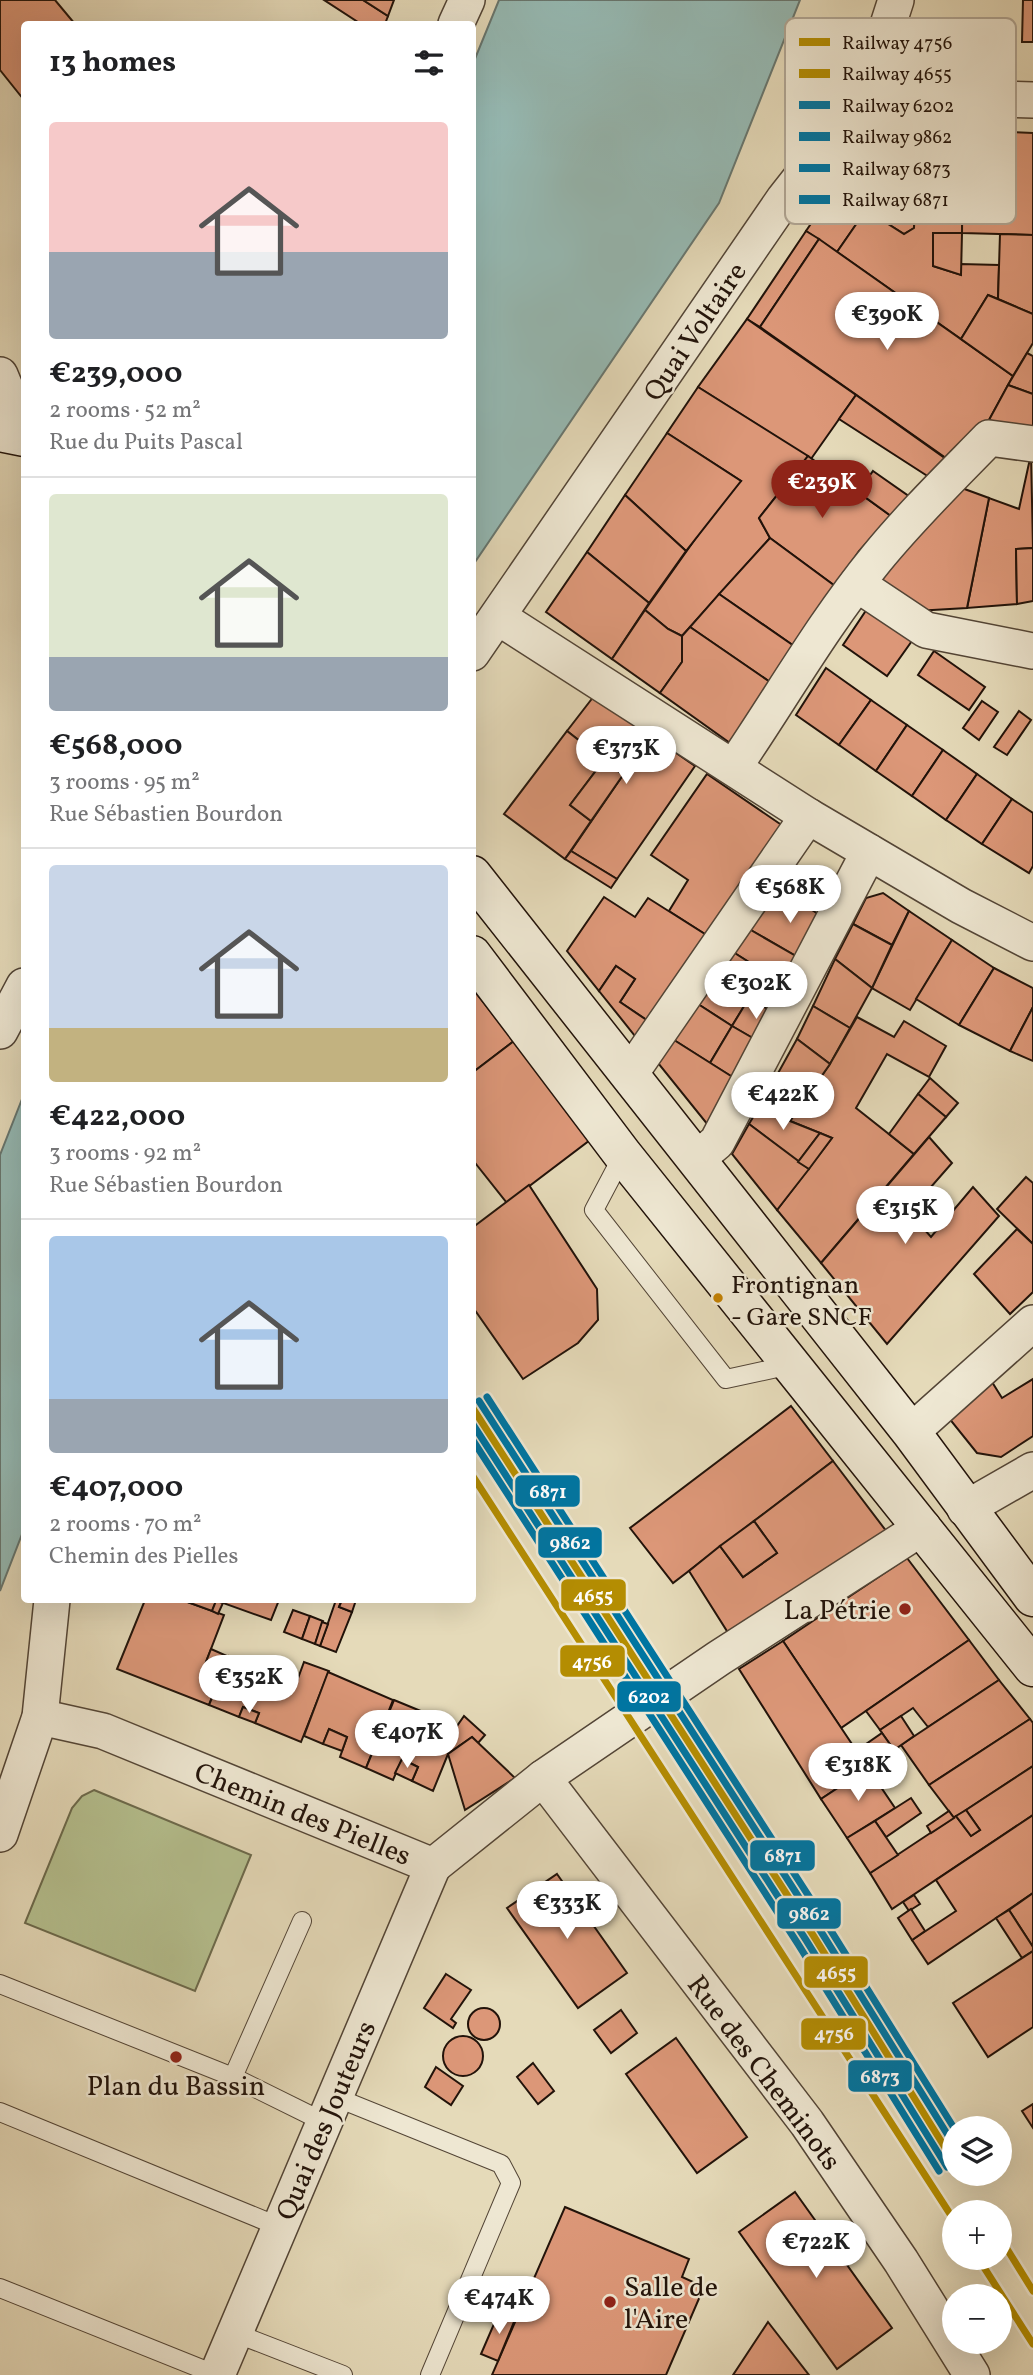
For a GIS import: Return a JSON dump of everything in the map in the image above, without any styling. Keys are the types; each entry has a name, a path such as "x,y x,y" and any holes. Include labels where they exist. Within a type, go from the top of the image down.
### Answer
{"main road":[{"path":"0,432 21,435"},
{"path":"476,880 698,1158 911,1432 965,1509 1033,1597"},
{"path":"476,961 623,1155 1033,1667"},
{"path":"597,1119 631,1074"},
{"path":"923,1527 965,1509"}],"street":[{"path":"457,21 467,0"},
{"name":"Quai Voltaire","path":"891,18 897,0"},
{"name":"Quai Voltaire","path":"476,647 785,198"},
{"path":"0,375 21,428"},
{"path":"734,767 858,583 886,548 989,438 1033,444"},
{"path":"858,583 926,630 1033,651"},
{"path":"498,617 808,816 961,906 1033,943"},
{"path":"631,1074 808,816"},
{"path":"698,1158 717,1142 869,852"},
{"path":"0,1031 21,992"},
{"path":"911,1432 1033,1323"},
{"path":"965,1509 1033,1471"},
{"name":"Chemin des Pielles","path":"40,1717 103,1731 433,1866 543,1779 730,1651 923,1527"},
{"path":"0,1834 40,1717 52,1603"},
{"name":"Rue des Cheminots","path":"543,1779 807,2123 901,2261 972,2375"},
{"name":"Quai des Jouteurs","path":"217,2375 433,1866"}],"lane":[{"path":"623,1155 594,1210 726,1379 792,1365"},
{"path":"233,2077 302,1921"},
{"path":"0,1984 233,2077 501,2164 511,2183 430,2375"},
{"path":"0,2112 280,2227"},
{"path":"0,2288 217,2375"},
{"path":"235,2333 342,2375"}],"green space":[{"path":"94,1790 251,1855 195,1991 25,1923 72,1808 82,1796"}],"water":[{"path":"499,0 800,0 793,18 785,18 785,38 719,203 476,561 476,56"},
{"path":"21,1102 21,1537 0,1591 0,1155"}],"building":[{"path":"0,0 55,0 72,21 21,21 21,96 0,70"},
{"path":"324,0 363,0 388,16 386,21 356,21"},
{"path":"363,0 394,0 388,16"},
{"path":"1023,0 1033,0 1033,42 1022,42"},
{"path":"1016,132 1033,133 1033,235 962,233 962,224 1016,224"},
{"path":"811,224 856,224 837,252 806,231"},
{"path":"856,224 888,224 904,234 914,228 914,224 962,224 962,233 933,233 933,266 961,275 961,264 999,265 998,299 988,295 961,339 837,252"},
{"path":"888,224 914,224 914,228 904,234"},
{"path":"806,231 819,239 760,327 747,319"},
{"path":"933,233 962,233 961,275 933,266"},
{"path":"1000,234 1033,235 1033,314 998,299"},
{"path":"819,239 1013,376 989,420 953,463 760,327"},
{"path":"988,295 1033,314 1033,343 1013,376 961,339"},
{"path":"747,319 856,395 811,459 698,387"},
{"path":"1027,353 1033,356 1033,394 1008,385"},
{"path":"1008,385 1033,394 1033,432 989,420"},
{"path":"698,387 808,456 759,518 770,538 682,636 668,629 645,610 722,501 741,481 667,433"},
{"path":"856,395 946,459 929,477 839,419"},
{"path":"667,433 741,481 686,551 625,495"},
{"path":"1031,454 1033,548 1016,549 1017,604 967,608 989,498 1019,509"},
{"path":"808,456 891,516 859,551 835,586 770,538 759,518"},
{"path":"873,471 910,497 891,516 858,492"},
{"path":"959,487 989,498 967,608 915,611 874,573"},
{"path":"625,495 686,551 649,603 587,552"},
{"path":"770,538 835,586 794,646 719,594"},
{"path":"1033,548 1033,601 1017,604 1016,549"},
{"path":"587,552 649,603 612,659 546,612"},
{"path":"719,594 794,646 770,682 690,627"},
{"path":"869,606 914,638 887,676 843,645"},
{"path":"645,610 668,629 682,636 682,662 660,693 612,659"},
{"path":"690,627 770,682 730,743 660,693 682,662 682,636"},
{"path":"934,651 985,687 969,710 918,675"},
{"path":"826,668 871,700 839,745 796,715"},
{"path":"594,696 695,766 617,879 571,851 623,775 567,731"},
{"path":"871,700 907,725 876,771 839,745"},
{"path":"982,701 998,712 979,740 963,728"},
{"path":"1019,711 1031,720 1007,755 994,747"},
{"path":"907,725 943,750 912,796 876,771"},
{"path":"567,731 604,760 570,805 591,821 565,859 504,814"},
{"path":"943,750 977,774 946,820 912,796"},
{"path":"604,760 623,775 591,821 570,805"},
{"path":"707,774 783,826 708,936 669,911 688,880 651,855"},
{"path":"977,774 1012,799 982,844 946,820"},
{"path":"1012,799 1033,813 1033,866 1029,873 982,844"},
{"path":"571,851 617,879 611,888 565,859"},
{"path":"776,886 830,922 808,963 749,929"},
{"path":"883,893 909,911 892,945 853,924 866,898"},
{"path":"604,897 635,917 648,898 708,936 651,1023 620,1002 635,979 616,966 599,991 567,951"},
{"path":"909,911 952,940 910,1010 872,988"},
{"path":"853,924 892,945 872,988 835,959"},
{"path":"749,929 808,963 793,990 733,952"},
{"path":"952,940 994,968 959,1025 916,999"},
{"path":"733,952 793,990 779,1016 717,976"},
{"path":"835,959 872,988 850,1028 813,1006"},
{"path":"616,966 635,979 620,1002 651,1023 639,1041 599,991"},
{"path":"994,968 1033,988 1033,1007 1010,1051 959,1025"},
{"path":"717,976 749,998 732,1026 698,1004"},
{"path":"476,993 514,1041 476,1070"},
{"path":"749,998 779,1016 763,1044 732,1026"},
{"path":"698,1004 732,1026 710,1063 674,1040"},
{"path":"813,1006 850,1028 830,1064 797,1039"},
{"path":"1033,1007 1033,1061 1010,1051"},
{"path":"857,1017 894,1037 904,1021 946,1046 929,1077 887,1054 856,1108 914,1154 821,1263 777,1210 832,1138 790,1121 830,1064"},
{"path":"732,1026 763,1044 742,1083 710,1063"},
{"path":"797,1039 830,1064 790,1121 762,1102"},
{"path":"674,1040 742,1083 712,1130 658,1063"},
{"path":"514,1041 590,1140 507,1203 476,1164 476,1070"},
{"path":"930,1078 958,1103 946,1117 918,1094"},
{"path":"918,1094 946,1117 914,1154 889,1134"},
{"path":"762,1102 790,1121 820,1133 798,1162 749,1124"},
{"path":"749,1124 809,1169 777,1210 732,1154"},
{"path":"820,1133 832,1138 809,1169 798,1162"},
{"path":"929,1137 952,1163 909,1212 931,1237 973,1187 999,1216 887,1344 821,1263"},
{"path":"1026,1177 1033,1183 1033,1244 997,1209"},
{"path":"529,1185 597,1289 598,1320 578,1343 523,1379 476,1312 476,1225"},
{"path":"1017,1229 1033,1244 1033,1292 1010,1314 974,1274"},
{"path":"1033,1379 1033,1436 1001,1457 977,1453 948,1417 992,1382 1002,1398"},
{"path":"791,1406 833,1461 673,1583 630,1528"},
{"path":"833,1461 890,1536 732,1639 689,1571 720,1546 743,1577 777,1553 754,1521"},
{"path":"754,1521 777,1553 743,1577 720,1546"},
{"path":"907,1558 969,1640 841,1728 783,1641"},
{"path":"144,1603 190,1603 224,1615 206,1662 224,1669 209,1705 117,1669"},
{"path":"190,1603 215,1603 212,1611"},
{"path":"215,1603 223,1603 218,1614 212,1611"},
{"path":"223,1603 278,1603 271,1620"},
{"path":"335,1603 341,1603 339,1607 352,1612 336,1652 320,1646"},
{"path":"341,1603 355,1603 352,1612 339,1607"},
{"path":"293,1610 310,1616 302,1639 284,1632"},
{"path":"310,1616 323,1621 315,1644 302,1639"},
{"path":"322,1622 328,1624 320,1646 315,1644"},
{"path":"969,1640 999,1680 928,1727 913,1708 880,1730 866,1711"},
{"path":"783,1641 868,1768 821,1799 739,1669"},
{"path":"211,1649 227,1656 223,1668 206,1662"},
{"path":"229,1656 297,1681 304,1662 329,1671 301,1742 255,1723 259,1713 243,1707 239,1717 209,1705"},
{"path":"328,1672 393,1700 366,1768 340,1757 347,1737 329,1729 323,1744 304,1736"},
{"path":"999,1680 1030,1719 929,1785 901,1745"},
{"path":"394,1700 457,1726 464,1716 485,1735 478,1743 472,1737 448,1754 433,1791 412,1781 418,1767 402,1759 393,1780 366,1768"},
{"path":"243,1707 259,1713 255,1723 239,1717"},
{"path":"901,1716 914,1736 894,1750 880,1730"},
{"path":"1030,1719 1033,1723 1033,1766 954,1818 929,1785"},
{"path":"329,1729 347,1737 342,1751 323,1744"},
{"path":"882,1733 894,1750 868,1768 856,1751"},
{"path":"472,1737 515,1778 465,1810 448,1754"},
{"path":"889,1754 893,1760 872,1774 868,1768"},
{"path":"402,1759 418,1767 412,1781 395,1773"},
{"path":"1033,1766 1033,1815 892,1909 870,1873 956,1816 971,1836 980,1830 966,1810"},
{"path":"868,1768 895,1808 847,1838 821,1799"},
{"path":"911,1798 921,1813 886,1837 875,1821"},
{"path":"966,1810 980,1830 971,1836 956,1816"},
{"path":"949,1811 954,1818 931,1833 927,1826"},
{"path":"1033,1815 1033,1893 928,1964 912,1940 956,1911 936,1880"},
{"path":"875,1821 898,1855 870,1873 847,1838"},
{"path":"557,1874 627,1973 578,2008 507,1908"},
{"path":"1033,1893 1033,1947 1009,1910"},
{"path":"914,1895 920,1904 909,1911 903,1902"},
{"path":"911,1909 925,1931 912,1940 898,1918"},
{"path":"1009,1910 1033,1947 1033,1951 1022,1958 996,1918"},
{"path":"1033,1951 1033,2027 988,2057 953,2003"},
{"path":"446,1974 471,1990 451,2019 456,2023 453,2028 424,2008"},
{"path":"484,2008 496,2012 500,2024 496,2036 484,2040 472,2036 468,2024 472,2012"},
{"path":"621,2010 637,2033 611,2053 594,2030"},
{"path":"463,2036 477,2042 483,2056 477,2070 463,2076 449,2070 443,2056 449,2042"},
{"path":"676,2038 747,2137 697,2173 626,2074"},
{"path":"533,2063 554,2091 538,2104 517,2077"},
{"path":"436,2067 463,2086 451,2105 425,2087"},
{"path":"1033,2104 1033,2128 1022,2111"},
{"path":"795,2192 892,2328 837,2369 739,2232"},
{"name":"Salle de l'Aire","path":"565,2207 689,2259 682,2277 704,2287 666,2375 492,2375"},
{"path":"500,2310 516,2317 498,2361 481,2354"},
{"path":"768,2322 809,2375 733,2375"}],"rail line":[{"name":"6871","path":"487,1397 828,1926 947,2116"},
{"name":"9862","path":"479,1401 820,1930 942,2126"},
{"name":"4655","path":"476,1413 813,1935 942,2143"},
{"name":"6202","path":"476,1429 806,1940 942,2159"},
{"name":"6873","path":"476,1445 798,1944 939,2171"},
{"name":"4756","path":"476,1481 942,2201"},
{"name":"4655","path":"1012,2257 1033,2291"},
{"name":"4756","path":"986,2270 1033,2344"}],"place":[{"name":"Frontignan - Gare SNCF","path":"718,1298"},
{"name":"La Pétrie","path":"905,1609"},
{"name":"Plan du Bassin","path":"176,2057"},
{"name":"Salle de l'Aire","path":"610,2302"}]}
